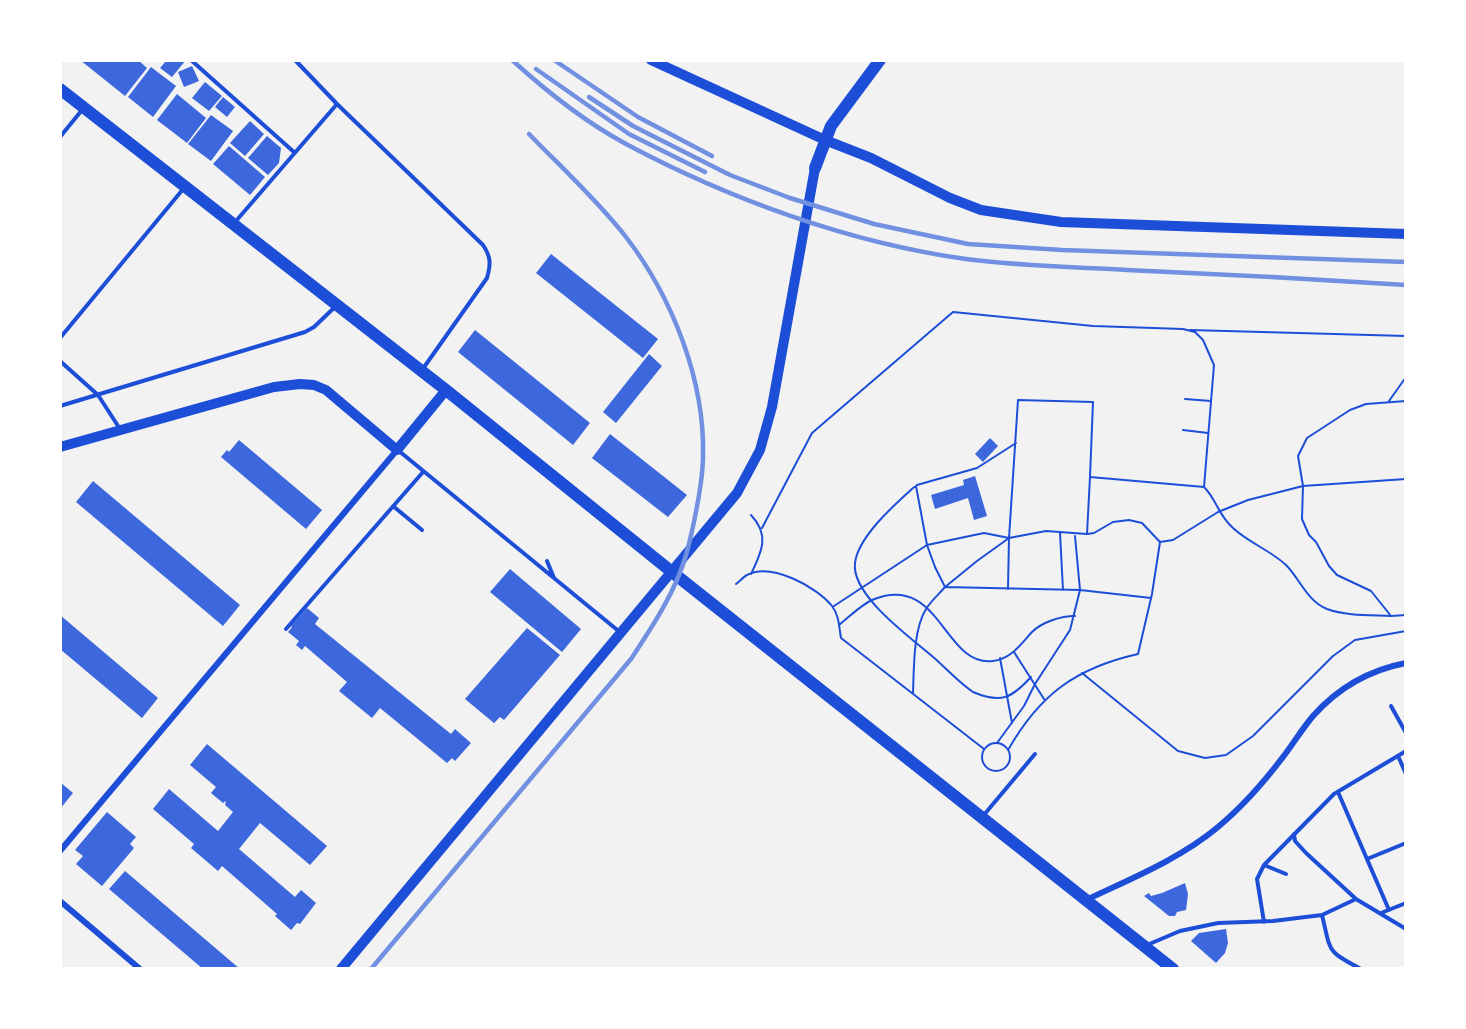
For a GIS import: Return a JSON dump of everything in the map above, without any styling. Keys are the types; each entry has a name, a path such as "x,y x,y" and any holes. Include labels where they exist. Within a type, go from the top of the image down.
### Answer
{"main road":[{"path":"815,168 831,126 880,60"},
{"path":"60,89 422,370 672,572 1173,969"}],"street":[{"path":"651,60 669,65 825,140 871,158 950,198 994,213 1061,222 1406,234"},
{"path":"341,969 737,493 760,450 772,407 815,168"},
{"path":"60,447 274,387 293,384 320,387 332,394 397,450"},
{"path":"60,851 446,390"},
{"path":"1085,900 1172,858 1217,828 1255,791 1313,716 1330,699 1361,676 1406,663"},
{"path":"60,901 140,969"}],"lane":[{"path":"191,60 295,153"},
{"path":"295,60 337,104 483,245 490,256 487,278 422,370"},
{"path":"233,224 337,104"},
{"path":"60,137 84,107"},
{"path":"60,338 185,186"},
{"path":"60,406 305,332 314,327 338,305"},
{"path":"60,361 98,395 120,430"},
{"path":"397,450 621,633"},
{"path":"286,629 423,472"},
{"path":"393,506 422,530"},
{"path":"548,561 554,579"},
{"path":"1391,706 1406,733"},
{"path":"1264,922 1257,879 1264,866 1294,833 1338,792 1406,751"},
{"path":"982,818 1035,754"},
{"path":"1398,756 1406,774"},
{"path":"1338,792 1389,910"},
{"path":"1294,833 1295,841 1306,853 1356,899 1406,929"},
{"path":"1367,859 1406,843"},
{"path":"1264,866 1286,874"},
{"path":"1144,946 1180,930 1218,923 1264,922 1322,915 1356,899"},
{"path":"1380,913 1406,903"},
{"path":"1322,915 1331,952 1361,969"}],"path":[{"path":"751,574 761,555 762,528 812,433 953,312 1093,326 1406,336"},
{"path":"1183,329 1195,332 1203,340 1214,365 1204,487"},
{"path":"1389,401 1406,377"},
{"path":"1185,399 1211,401"},
{"path":"1008,589 1018,400 1093,402 1087,534"},
{"path":"1391,616 1371,591 1337,575 1309,535 1302,519 1303,486 1298,456 1307,438 1350,410 1366,404 1406,401"},
{"path":"1183,430 1208,433"},
{"path":"1016,443 977,468 916,486 884,515 864,541 855,563 856,578 883,614 973,692 984,697 1007,697 1031,677"},
{"path":"1090,477 1204,487 1212,494 1218,512 1233,528 1287,566 1304,589 1324,608 1335,612 1406,615"},
{"path":"1160,542 1173,540 1218,512 1248,500 1303,486 1406,479"},
{"path":"916,486 927,545 945,587"},
{"path":"751,515 762,528"},
{"path":"833,607 927,545 984,533 1009,538 1031,533 1060,531 1075,535 1087,534 1094,533 1113,522 1129,520 1142,523 1160,542"},
{"path":"1060,531 1063,590"},
{"path":"997,743 1005,746 1010,759 1007,767 995,772 983,764 984,749 997,743 1024,706 1035,684 1060,648 1075,616 1080,590 1075,535"},
{"path":"913,693 917,644 921,621 927,608 945,587 1009,538"},
{"path":"1008,750 1022,726 1044,699 1082,673 1117,659 1138,654 1151,598 1160,542"},
{"path":"736,584 747,575 760,572 793,578 808,585 833,607 841,638 984,749"},
{"path":"945,587 1080,590 1151,598"},
{"path":"839,624 872,600 904,595 927,608 966,653 978,660 993,661 1014,652 1042,624 1075,616"},
{"path":"1082,673 1178,751 1205,758 1226,755 1254,736 1333,656 1355,640 1406,631"},
{"path":"1014,652 1044,699"},
{"path":"1000,658 1012,723"}],"building":[{"path":"80,60 138,60 147,68 125,96"},
{"path":"167,60 186,60 172,77 160,68"},
{"path":"192,66 199,81 184,87 178,72"},
{"path":"151,67 176,86 153,117 128,97"},
{"path":"205,82 222,96 209,111 192,98"},
{"path":"177,94 206,118 187,143 157,120"},
{"path":"223,97 235,107 227,117 215,107"},
{"path":"211,115 233,131 211,161 188,144"},
{"path":"250,121 264,134 245,156 230,143"},
{"path":"267,136 281,148 279,163 268,175 248,158"},
{"path":"229,146 265,177 250,195 213,164"},
{"path":"551,254 658,339 643,358 536,273"},
{"path":"475,330 590,423 573,445 458,352"},
{"path":"649,354 662,366 616,423 603,412"},
{"path":"610,434 687,495 668,517 592,458"},
{"path":"990,438 998,446 983,462 975,454"},
{"path":"239,440 322,510 306,529 221,457 227,450 229,452"},
{"path":"975,476 987,516 974,520 968,498 935,509 931,495 964,485 963,480"},
{"path":"93,481 240,605 223,626 76,502"},
{"path":"510,569 581,629 562,652 490,592"},
{"path":"307,608 319,618 315,624 451,734 455,729 471,743 455,761 452,758 447,763 380,708 372,718 339,691 347,682 305,646 302,650 296,645 299,641 288,632"},
{"path":"60,615 158,698 142,718 60,649"},
{"path":"527,628 560,655 504,720 500,717 494,723 465,699"},
{"path":"207,744 327,846 310,865 260,823 239,849 295,897 301,890 316,903 300,924 297,923 291,930 275,916 277,914 222,866 218,871 191,848 194,844 153,809 169,789 218,831 233,812 225,805 226,801 223,803 211,793 216,787 190,765"},
{"path":"60,782 73,793 60,809"},
{"path":"107,812 136,837 130,844 134,848 102,886 76,864 83,856 75,850"},
{"path":"125,871 240,969 203,969 109,889"},
{"path":"1185,883 1188,894 1186,910 1177,912 1175,916 1169,916 1144,896 1149,893 1151,896 1162,893"},
{"path":"1226,929 1228,943 1225,953 1216,963 1191,941 1199,933"}],"railway":[{"path":"512,60 581,116 626,144 665,164 706,183 791,216 878,242 922,252 1006,263 1406,285"},
{"path":"554,60 638,117 712,156"},
{"path":"536,69 629,134 705,172"},
{"path":"589,97 633,126 730,175 790,198 874,224 968,244 1062,250 1406,262"},
{"path":"371,969 631,659 676,583 692,533 701,479 702,427 692,369 683,340 658,286 626,237 591,197 529,134"}]}
